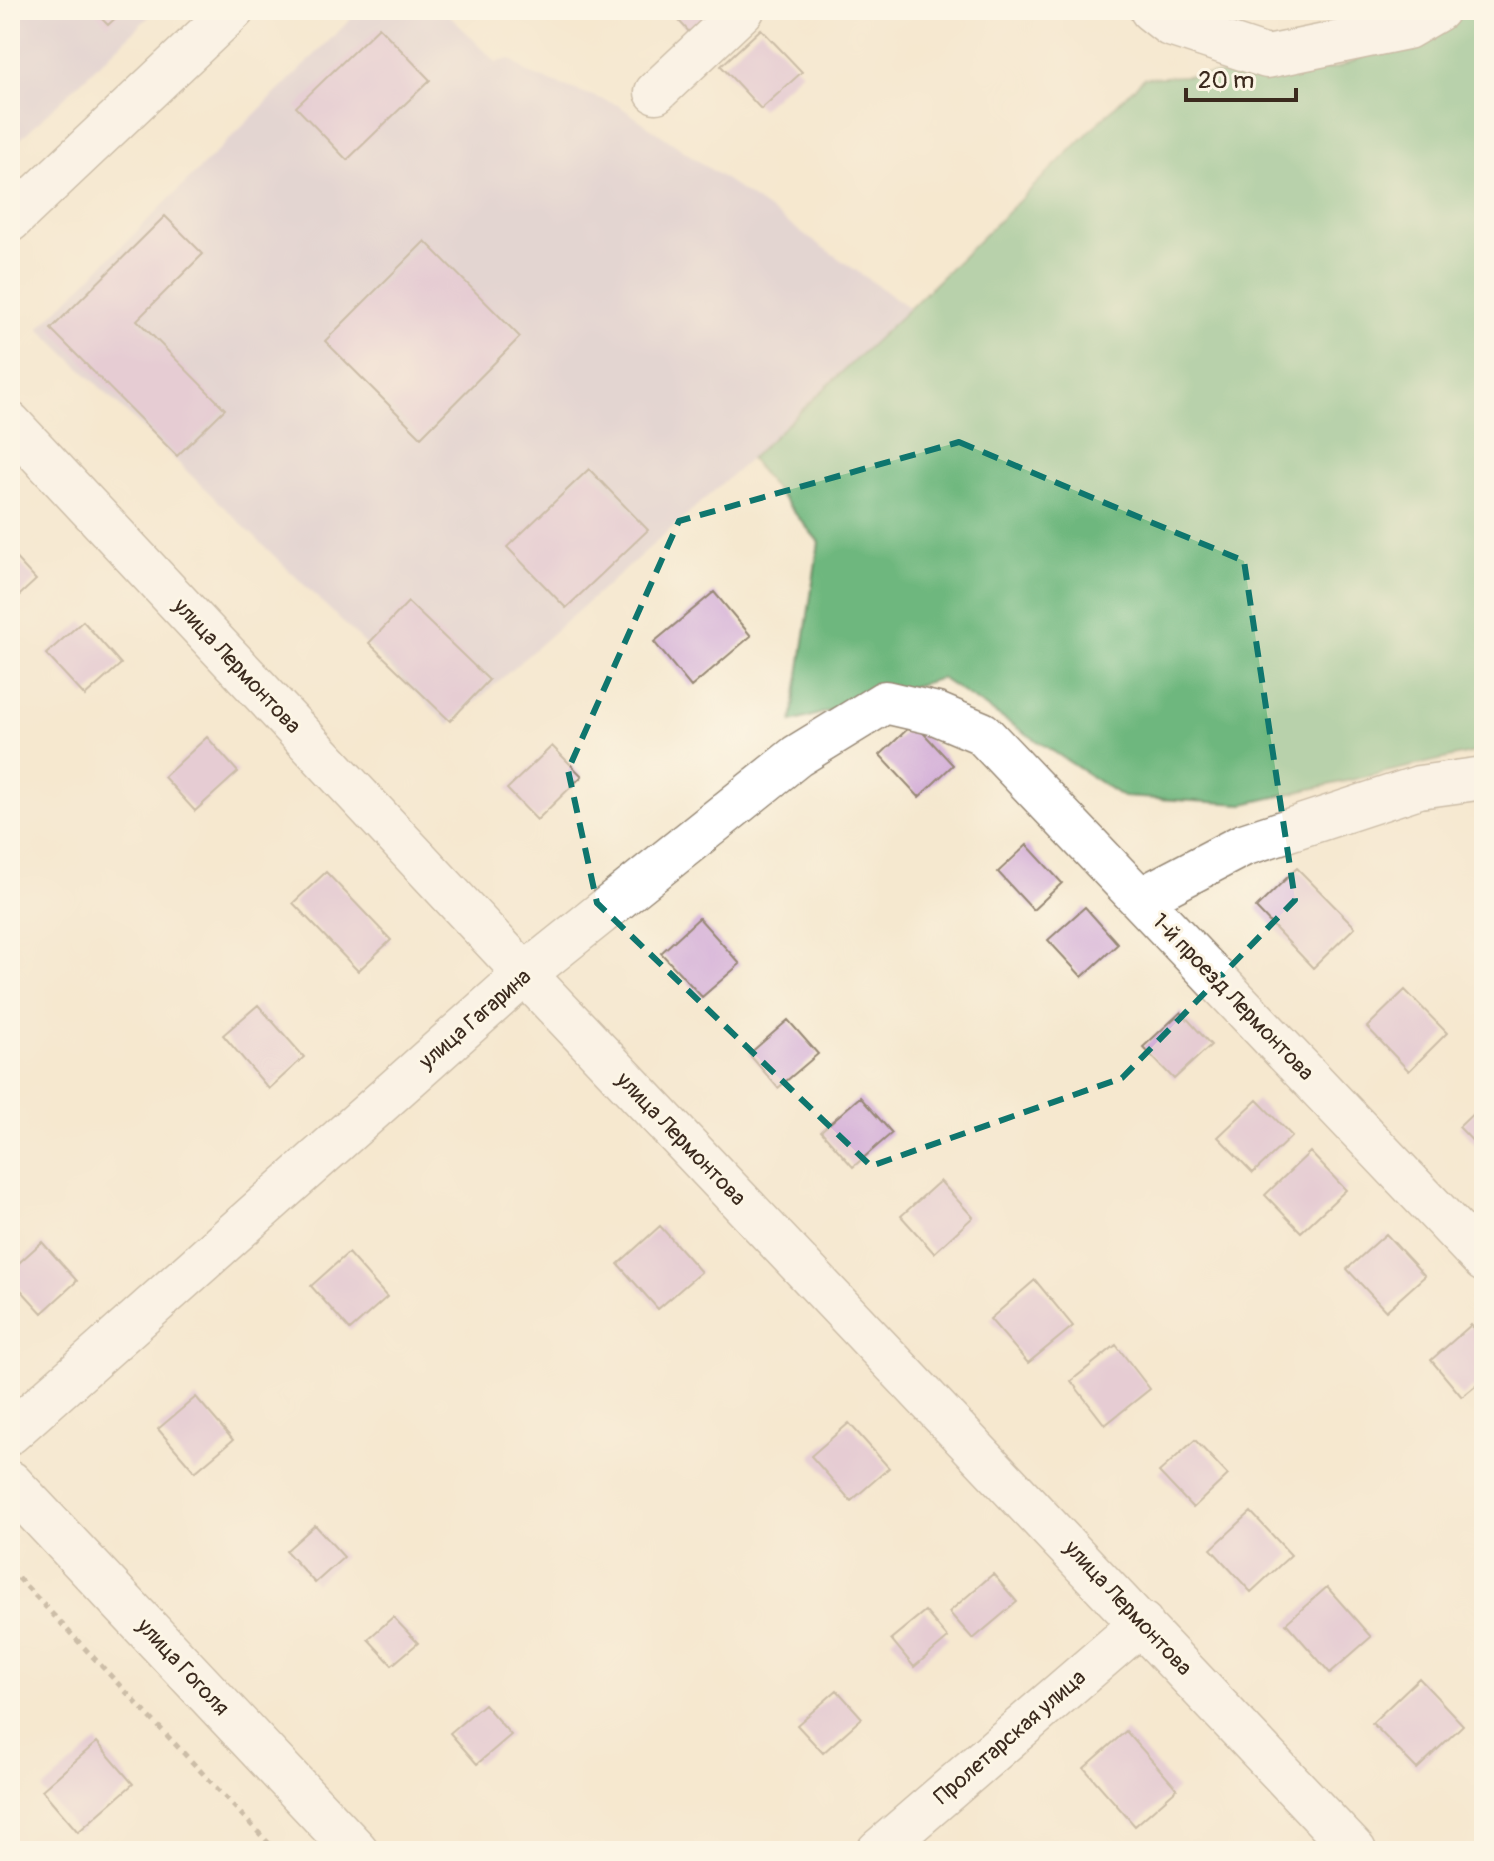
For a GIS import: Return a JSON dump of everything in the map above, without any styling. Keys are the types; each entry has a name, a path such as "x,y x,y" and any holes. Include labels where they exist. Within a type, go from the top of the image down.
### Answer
{"street":[{"path":"10,221 233,10"},
{"path":"656,92 743,10"},
{"path":"1160,18 1267,57 1407,28 1438,10"},
{"name":"улица Лермонтова","path":"10,423 525,974 1355,1851"},
{"name":"улица Гагарина","path":"10,1433 525,974 797,756 885,702 937,714 982,733"},
{"name":"1-й проезд Лермонтова","path":"982,733 1484,1261"},
{"path":"1140,899 1243,845 1419,787 1484,778"},
{"name":"улица Гоголя","path":"10,1483 356,1851"},
{"name":"Пролетарская улица","path":"878,1851 1142,1623"}],"path":[{"path":"10,1569 276,1851"}],"highlighted area":[{"path":"959,442 1244,561 1295,900 1122,1078 871,1166 597,903 568,770 679,521"}],"shaded area":[{"path":"10,10 156,10 10,149"},
{"path":"360,10 444,10 496,62 511,59 528,73 618,105 910,308 750,459 449,725 39,328"}],"green space":[{"path":"1461,10 1484,10 1484,750 1244,804 1123,797 941,678 792,722 819,542 750,459 910,308 1144,78 1338,68"}],"building":[{"path":"93,10 124,10 108,25"},
{"path":"669,10 719,10 692,35"},
{"path":"379,27 430,80 347,160 296,107"},
{"path":"761,29 802,72 761,109 721,66"},
{"path":"165,216 203,254 137,320 225,409 177,456 51,329"},
{"path":"425,241 520,337 421,437 325,341"},
{"path":"589,469 648,530 566,608 507,547"},
{"path":"10,552 36,580 10,604"},
{"path":"714,592 751,636 691,687 654,642"},
{"path":"408,602 489,680 450,721 369,643"},
{"path":"83,621 121,664 85,696 46,654"},
{"path":"914,723 953,765 919,797 880,755"},
{"path":"207,737 238,772 195,811 164,777"},
{"path":"552,746 582,776 537,820 507,789"},
{"path":"1027,845 1062,883 1033,910 998,872"},
{"path":"1297,868 1355,927 1313,968 1256,908"},
{"path":"326,872 391,940 358,971 293,903"},
{"path":"1085,907 1118,944 1082,977 1048,940"},
{"path":"699,918 740,964 702,997 661,953"},
{"path":"1405,990 1447,1033 1409,1071 1367,1027"},
{"path":"258,1005 304,1057 269,1089 223,1035"},
{"path":"1181,1012 1211,1045 1174,1079 1143,1047"},
{"path":"788,1020 818,1054 778,1088 749,1054"},
{"path":"860,1097 892,1133 853,1167 821,1131"},
{"path":"1257,1100 1292,1136 1253,1173 1218,1137"},
{"path":"1484,1103 1484,1153 1459,1127"},
{"path":"1310,1152 1346,1190 1301,1232 1265,1195"},
{"path":"940,1181 973,1217 934,1253 901,1216"},
{"path":"660,1226 701,1272 658,1309 618,1264"},
{"path":"1386,1234 1425,1276 1386,1311 1347,1269"},
{"path":"42,1242 77,1281 42,1313 10,1278 10,1271"},
{"path":"348,1253 387,1297 350,1330 311,1286"},
{"path":"1035,1280 1073,1326 1028,1363 990,1319"},
{"path":"1471,1325 1484,1340 1484,1379 1462,1397 1431,1360"},
{"path":"1116,1345 1150,1389 1105,1425 1071,1381"},
{"path":"196,1397 233,1440 195,1472 158,1429"},
{"path":"849,1423 889,1468 851,1501 811,1456"},
{"path":"1195,1440 1228,1475 1193,1508 1159,1472"},
{"path":"1251,1512 1291,1555 1251,1592 1211,1549"},
{"path":"315,1525 344,1557 315,1583 286,1551"},
{"path":"993,1574 1017,1602 973,1639 949,1612"},
{"path":"1327,1587 1371,1637 1330,1673 1286,1623"},
{"path":"925,1611 948,1638 914,1667 891,1639"},
{"path":"393,1617 418,1643 392,1665 368,1639"},
{"path":"1419,1678 1463,1725 1417,1769 1372,1723"},
{"path":"837,1690 862,1718 823,1753 797,1725"},
{"path":"484,1704 511,1735 477,1764 450,1733"},
{"path":"1126,1731 1177,1789 1135,1826 1084,1768"},
{"path":"97,1742 133,1784 78,1832 42,1790"}]}
